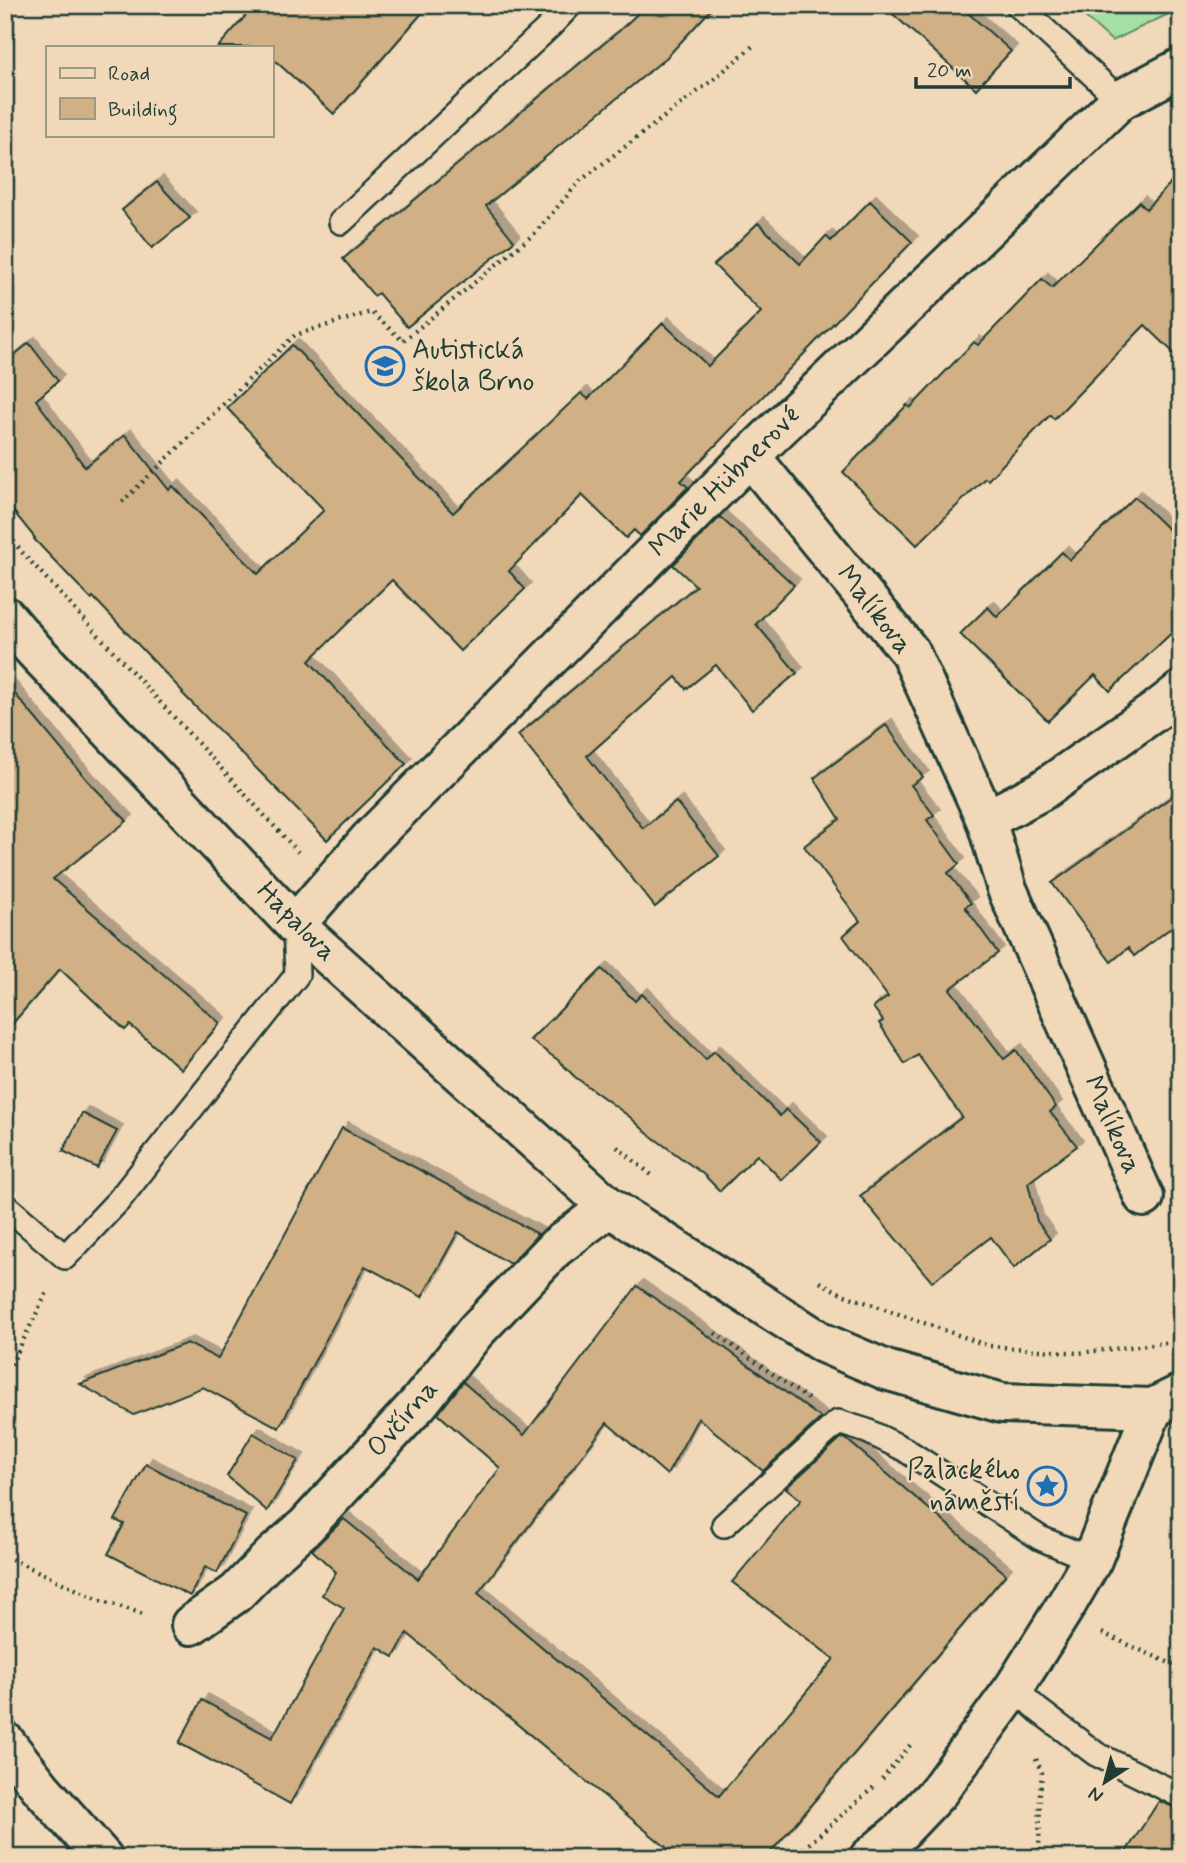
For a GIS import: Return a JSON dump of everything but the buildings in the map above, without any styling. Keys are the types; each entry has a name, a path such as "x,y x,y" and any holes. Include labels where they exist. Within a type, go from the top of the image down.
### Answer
{"street":[{"name":"Marie Hübnerové","path":"295,925 369,840 750,456 1120,100 1181,68"},
{"name":"Malíkova","path":"750,456 910,652 986,820 1007,889 1144,1197"},
{"name":"Hapalova","path":"5,615 34,650 295,925 608,1207"},
{"path":"986,820 1041,791 1181,691"},
{"path":"608,1207 822,1343 886,1370 1002,1403 1167,1401 1092,1560 1014,1688 938,1792 901,1831 869,1858"},
{"name":"Ovčírna","path":"191,1625 236,1593 306,1526 419,1403 475,1332 555,1248 608,1207"},
{"path":"5,1742 41,1788 103,1858"}],"lane":[{"path":"341,222 570,5"},
{"path":"1018,5 1120,100"},
{"path":"5,1205 65,1257 119,1200 297,975 295,925"},
{"path":"724,1525 838,1422 867,1431 904,1449 1040,1538 1092,1560"},
{"path":"1014,1688 1096,1754 1181,1796"}],"path":[{"path":"122,502 295,335 371,312 403,341 534,234 580,181 714,79 754,45"},
{"path":"5,530 21,551 304,858 297,873 321,895"},
{"path":"616,1146 659,1181"},
{"path":"5,1377 65,1257"},
{"path":"818,1281 842,1294 989,1346 1078,1353 1181,1341"},
{"path":"804,1395 838,1422"},
{"path":"5,1556 97,1599 160,1619 191,1625"},
{"path":"1093,1629 1181,1668"},
{"path":"793,1858 877,1784 913,1742"},
{"path":"1041,1858 1042,1773"}],"green space":[{"path":"1072,5 1181,5 1181,8 1112,41"}],"place":[{"name":"Autistická škola Brno","path":"385,366"},
{"name":"Palackého náměstí","path":"1047,1486"}]}
